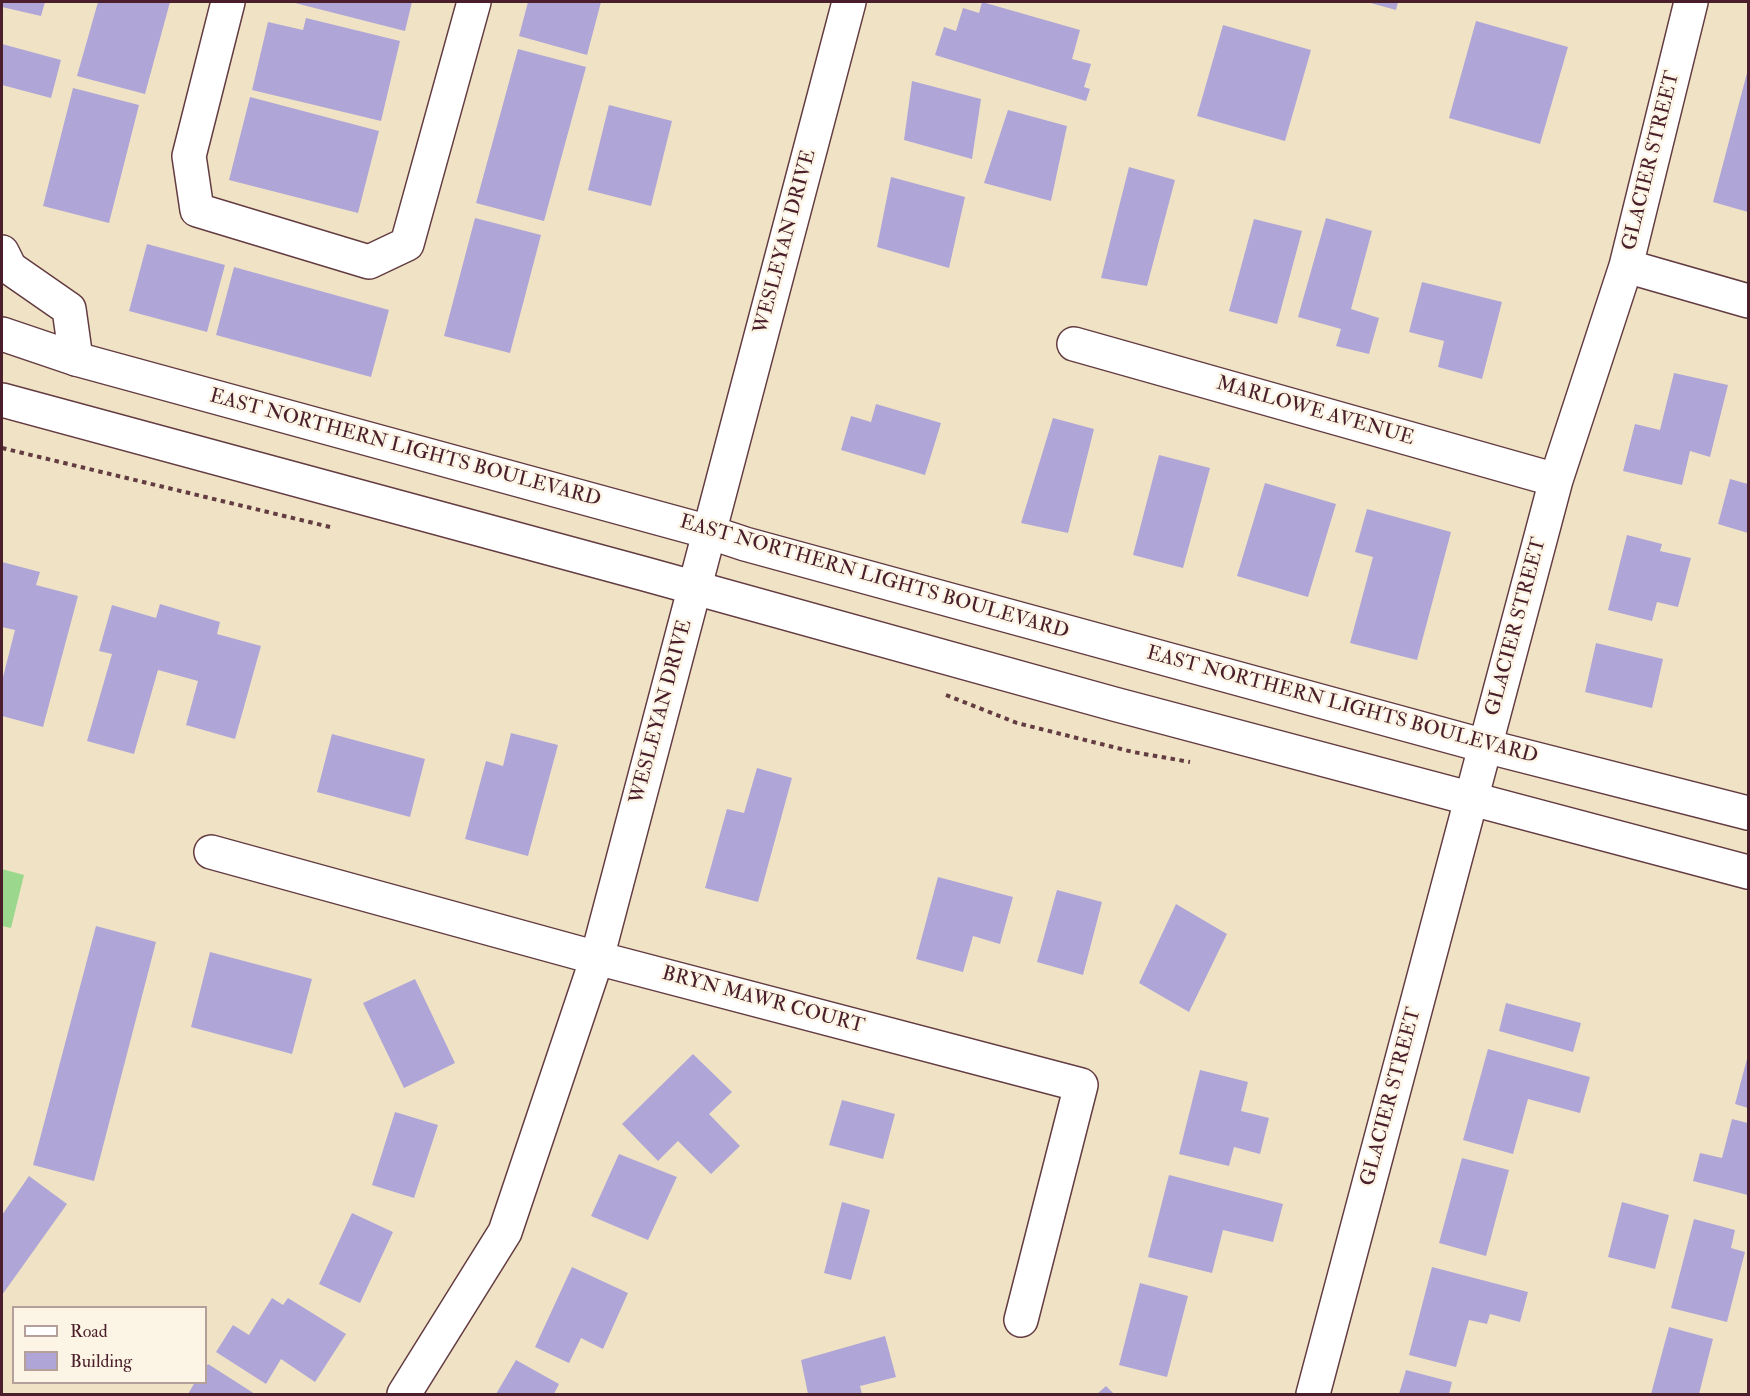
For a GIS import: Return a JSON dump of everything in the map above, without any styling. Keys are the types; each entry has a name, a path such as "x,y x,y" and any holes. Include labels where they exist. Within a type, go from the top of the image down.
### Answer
{"street":[{"path":"228,2 189,156 197,210 369,262 407,244 474,2"},
{"name":"WESLEYAN DRIVE","path":"404,1395 505,1232 597,958 849,2"},
{"name":"GLACIER STREET","path":"1312,1395 1556,480 1626,266 1691,2"},
{"path":"2,252 10,268 69,309 76,360"},
{"path":"1626,266 1749,301"},
{"name":"EAST NORTHERN LIGHTS BOULEVARD","path":"2,334 76,360 709,532 745,544 1485,746 1749,813"},
{"name":"MARLOWE AVENUE","path":"1074,344 1556,480"},
{"path":"2,400 1114,704 1749,872"},
{"name":"BRYN MAWR COURT","path":"211,852 597,958 1081,1085 1021,1320"}],"path":[{"path":"2,448 336,528"}],"green space":[{"path":"2,869 24,875 11,928 2,926"}],"building":[{"path":"2,2 45,2 41,16 2,7"},
{"path":"98,2 170,2 145,94 77,76"},
{"path":"291,2 412,2 405,31"},
{"path":"528,2 601,2 587,55 519,36"},
{"path":"982,2 1080,30 1072,59 1091,64 1084,87 1090,89 1086,101 935,55 944,27 956,31 963,8 979,13"},
{"path":"1367,2 1398,2 1396,10"},
{"path":"306,18 400,41 381,121 252,90 268,22 303,30"},
{"path":"1476,21 1568,47 1540,144 1449,118"},
{"path":"1223,25 1311,50 1285,141 1197,116"},
{"path":"2,44 61,60 51,98 2,85"},
{"path":"518,49 586,67 544,221 476,203"},
{"path":"1748,69 1748,212 1713,202"},
{"path":"912,81 981,99 972,159 904,140"},
{"path":"73,88 139,105 109,223 43,206"},
{"path":"250,97 379,131 358,213 229,180"},
{"path":"609,105 672,121 651,206 588,190"},
{"path":"1008,110 1067,126 1051,201 984,183"},
{"path":"1129,167 1175,180 1147,286 1101,278"},
{"path":"891,177 965,197 949,268 877,247"},
{"path":"475,218 541,235 510,353 444,336"},
{"path":"1326,218 1372,231 1351,309 1379,318 1369,354 1336,346 1341,329 1298,317"},
{"path":"1254,219 1302,231 1277,324 1229,311"},
{"path":"147,244 225,265 207,332 129,311"},
{"path":"234,267 389,310 371,377 216,335"},
{"path":"1422,282 1502,302 1482,379 1438,367 1444,341 1409,332"},
{"path":"1674,373 1728,385 1710,457 1690,451 1682,485 1623,471 1635,424 1660,430"},
{"path":"876,404 941,423 925,475 841,450 851,416 871,422"},
{"path":"1053,418 1094,429 1068,533 1021,523"},
{"path":"1159,455 1210,468 1183,568 1133,555"},
{"path":"1730,479 1748,484 1748,533 1718,524"},
{"path":"1265,483 1336,504 1308,597 1237,576"},
{"path":"1367,509 1451,532 1417,660 1350,643 1373,557 1355,552"},
{"path":"1627,535 1662,544 1660,551 1691,558 1678,607 1657,602 1652,621 1608,610"},
{"path":"2,562 40,572 36,585 78,596 43,727 2,716 2,681 15,630 2,627"},
{"path":"160,604 220,622 217,634 261,646 235,739 186,725 198,681 158,670 134,754 87,741 112,654 99,651 112,605 156,618"},
{"path":"1596,643 1663,659 1652,708 1585,692"},
{"path":"511,733 558,745 528,856 465,839 486,761 503,766"},
{"path":"332,734 425,759 410,817 317,792"},
{"path":"757,768 792,778 758,902 705,888 727,809 744,813"},
{"path":"938,877 1013,897 1000,944 973,936 963,972 916,959"},
{"path":"1057,890 1102,902 1083,975 1037,962"},
{"path":"1176,904 1227,934 1189,1012 1139,983"},
{"path":"96,926 156,942 94,1181 33,1165"},
{"path":"210,952 312,979 292,1054 191,1027"},
{"path":"415,979 455,1063 404,1088 363,1003"},
{"path":"1506,1003 1581,1023 1573,1052 1499,1031"},
{"path":"1488,1049 1590,1077 1580,1113 1528,1099 1513,1154 1463,1140"},
{"path":"693,1054 732,1092 709,1114 740,1146 711,1174 678,1141 658,1161 622,1124"},
{"path":"1748,1055 1748,1108 1735,1104"},
{"path":"1200,1070 1248,1082 1241,1111 1269,1118 1260,1154 1234,1147 1229,1166 1179,1154"},
{"path":"842,1100 895,1114 883,1159 829,1145"},
{"path":"395,1112 438,1125 414,1198 372,1185"},
{"path":"1732,1119 1748,1123 1748,1195 1693,1181 1700,1153 1722,1158"},
{"path":"619,1154 677,1177 648,1240 591,1216"},
{"path":"1462,1158 1509,1170 1486,1256 1439,1243"},
{"path":"1169,1175 1283,1204 1273,1242 1223,1230 1212,1273 1148,1257"},
{"path":"29,1176 67,1204 2,1295 2,1215"},
{"path":"842,1202 870,1210 851,1280 824,1273"},
{"path":"1622,1202 1669,1215 1655,1269 1608,1257"},
{"path":"352,1213 393,1232 360,1303 319,1284"},
{"path":"1694,1219 1735,1230 1731,1248 1745,1252 1727,1322 1671,1308"},
{"path":"572,1267 628,1293 603,1349 581,1338 569,1363 535,1347"},
{"path":"1432,1267 1528,1292 1520,1322 1490,1314 1487,1324 1469,1320 1456,1367 1409,1355"},
{"path":"1140,1283 1188,1296 1167,1377 1119,1365"},
{"path":"272,1298 283,1305 288,1298 346,1334 315,1382 281,1359 266,1384 216,1352 233,1325 249,1335"},
{"path":"1669,1327 1713,1339 1699,1394 1651,1394"},
{"path":"885,1336 896,1377 860,1386 862,1394 808,1394 801,1360"},
{"path":"516,1360 559,1384 554,1394 496,1394"},
{"path":"208,1364 255,1394 188,1394 194,1384 207,1384"},
{"path":"1406,1370 1452,1382 1449,1394 1399,1394"},
{"path":"1106,1386 1114,1394 1097,1394"}]}
